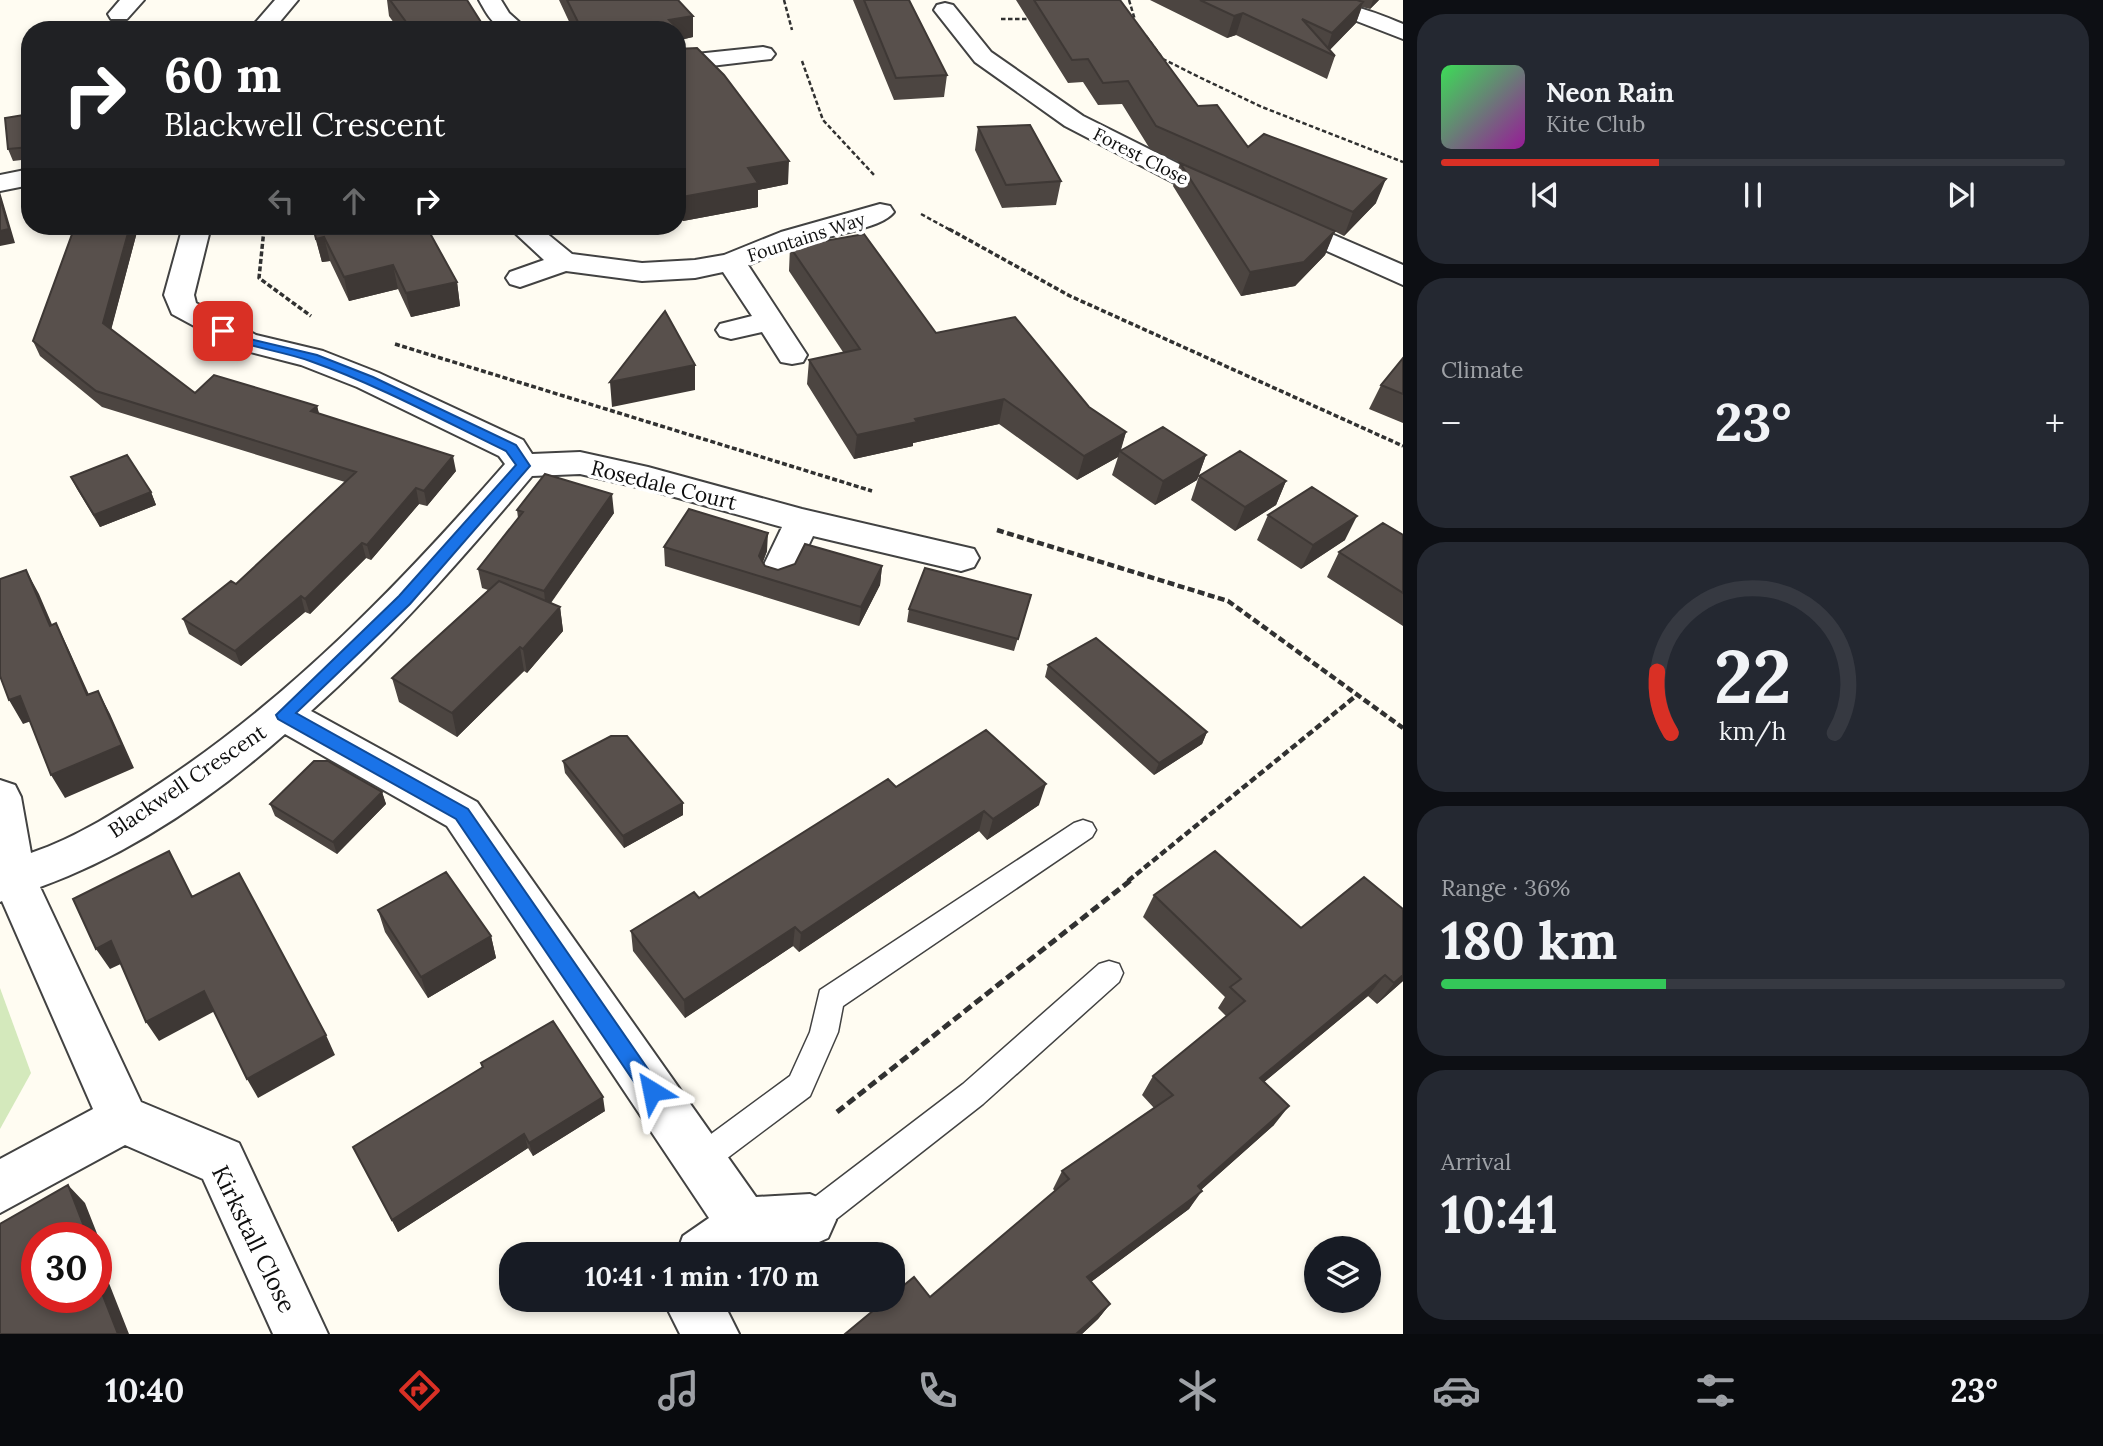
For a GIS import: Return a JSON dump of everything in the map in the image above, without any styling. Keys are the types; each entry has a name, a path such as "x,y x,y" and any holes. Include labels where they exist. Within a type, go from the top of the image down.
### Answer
{"street":[{"path":"268,21 287,0"},
{"path":"490,0 505,21"},
{"path":"1307,0 1362,15 1403,32"},
{"name":"Forest Close","path":"986,19 950,16 984,57 1074,121 1146,159 1252,209 1403,276"},
{"path":"686,62 763,54"},
{"path":"0,183 21,179"},
{"name":"Fountains Way","path":"520,278 564,262 642,272 695,270 731,261 791,238 840,226 880,212"},
{"path":"195,235 179,295 183,308 246,342 312,358 368,380 511,448 523,466"},
{"path":"530,235 564,262"},
{"name":"Fountains Way","path":"731,261 792,355"},
{"path":"732,330 769,321"},
{"name":"Rosedale Court","path":"523,466 580,463 648,478 802,521 961,558"},
{"name":"Blackwell Crescent","path":"7,880 82,851 153,809 284,715 405,600 523,466"},
{"path":"778,573 802,521"},
{"path":"284,715 462,814 744,1224"},
{"path":"0,797 7,880 122,1119 0,1187"},
{"name":"Kirkstall Close","path":"122,1119 221,1161 301,1334"},
{"path":"720,1242 744,1224 810,1220"}],"lane":[{"path":"699,1161 800,1086 824,1032 830,999 1083,830"},
{"path":"810,1220 973,1094 1109,972"}],"path":[{"path":"784,0 795,40"},
{"path":"1129,0 1133,18 1163,59 1262,107 1403,162"},
{"path":"986,19 1040,19"},
{"path":"799,51 823,120 880,181"},
{"path":"920,214 1070,296 1403,446"},
{"path":"263,235 259,278 318,321"},
{"path":"389,342 879,494"},
{"path":"984,526 1228,601 1403,728"},
{"path":"827,1119 1091,912 1357,695"}],"green space":[{"path":"0,988 31,1073 0,1129"}],"building":[{"path":"390,0 467,0 480,21 405,21"},
{"path":"567,0 678,0 693,16 670,21 578,21"},
{"path":"864,0 909,0 947,75 896,78"},
{"path":"1034,0 1120,0 1198,106 1217,105 1248,147 1264,134 1386,179 1353,212 1156,126 1128,81 1103,83 1088,59 1072,60"},
{"path":"1200,0 1363,2 1332,33 1302,19 1335,56 1243,13 1234,16"},
{"path":"697,48 724,75 789,161 748,168 758,183 686,196 686,49"},
{"path":"21,115 21,148 8,149 5,118"},
{"path":"1030,125 1061,181 1006,185 978,127"},
{"path":"1180,163 1335,231 1304,262 1250,272"},
{"path":"0,198 9,229 0,231"},
{"path":"864,234 936,333 1015,317 1089,407 1126,432 1084,456 1004,399 857,435 809,360 860,349 790,247"},
{"path":"72,235 127,235 103,323 195,393 214,375 317,406 311,411 453,456 424,491 416,488 367,545 362,543 305,599 301,596 235,651 183,619 231,581 236,584 356,472 96,391 33,341"},
{"path":"315,235 431,235 457,282 406,293 393,265 344,277 324,237 316,239"},
{"path":"665,311 695,365 610,382"},
{"path":"1403,358 1403,394 1381,385"},
{"path":"1163,427 1206,455 1163,481 1120,451"},
{"path":"1240,451 1286,481 1245,507 1199,476"},
{"path":"127,455 151,492 94,515 71,477"},
{"path":"545,474 612,494 544,591 478,569 523,512 517,510"},
{"path":"1312,487 1357,516 1313,545 1268,515"},
{"path":"689,509 768,533 759,556 765,566 778,570 795,564 805,544 882,566 861,607 664,547"},
{"path":"1383,523 1403,535 1403,593 1339,552"},
{"path":"925,568 1031,595 1018,639 909,609"},
{"path":"26,570 50,626 56,623 87,695 98,691 122,745 51,775 20,696 9,700 0,676 0,579"},
{"path":"499,581 560,607 523,649 520,647 452,713 392,678"},
{"path":"1096,638 1207,732 1159,763 1048,665"},
{"path":"986,730 1046,784 993,819 984,811 801,933 795,927 684,1000 631,931 694,892 699,898 888,779 896,787"},
{"path":"611,736 627,736 683,803 623,836 563,761"},
{"path":"314,761 328,761 382,792 333,842 270,804"},
{"path":"169,851 192,897 239,873 326,1035 247,1079 204,991 146,1022 111,941 96,949 73,899"},
{"path":"1215,851 1301,928 1364,877 1403,909 1403,975 1394,983 1385,975 1260,1078 1289,1106 1198,1186 1202,1191 1087,1277 1110,1304 1076,1334 845,1334 872,1312 905,1312 905,1284 914,1277 930,1297 1069,1179 1062,1171 1173,1095 1153,1076 1245,1001 1230,987 1241,979 1154,895"},
{"path":"446,872 491,936 421,977 378,910"},
{"path":"553,1021 603,1097 529,1143 524,1134 392,1220 353,1147 483,1067 481,1063"},
{"path":"68,1185 82,1222 21,1222 21,1313 110,1313 118,1334 0,1334 0,1224"}],"route":[{"path":"223,331 246,342 312,358 368,380 511,448 523,466 405,600 284,715 462,814 652,1091"}]}
